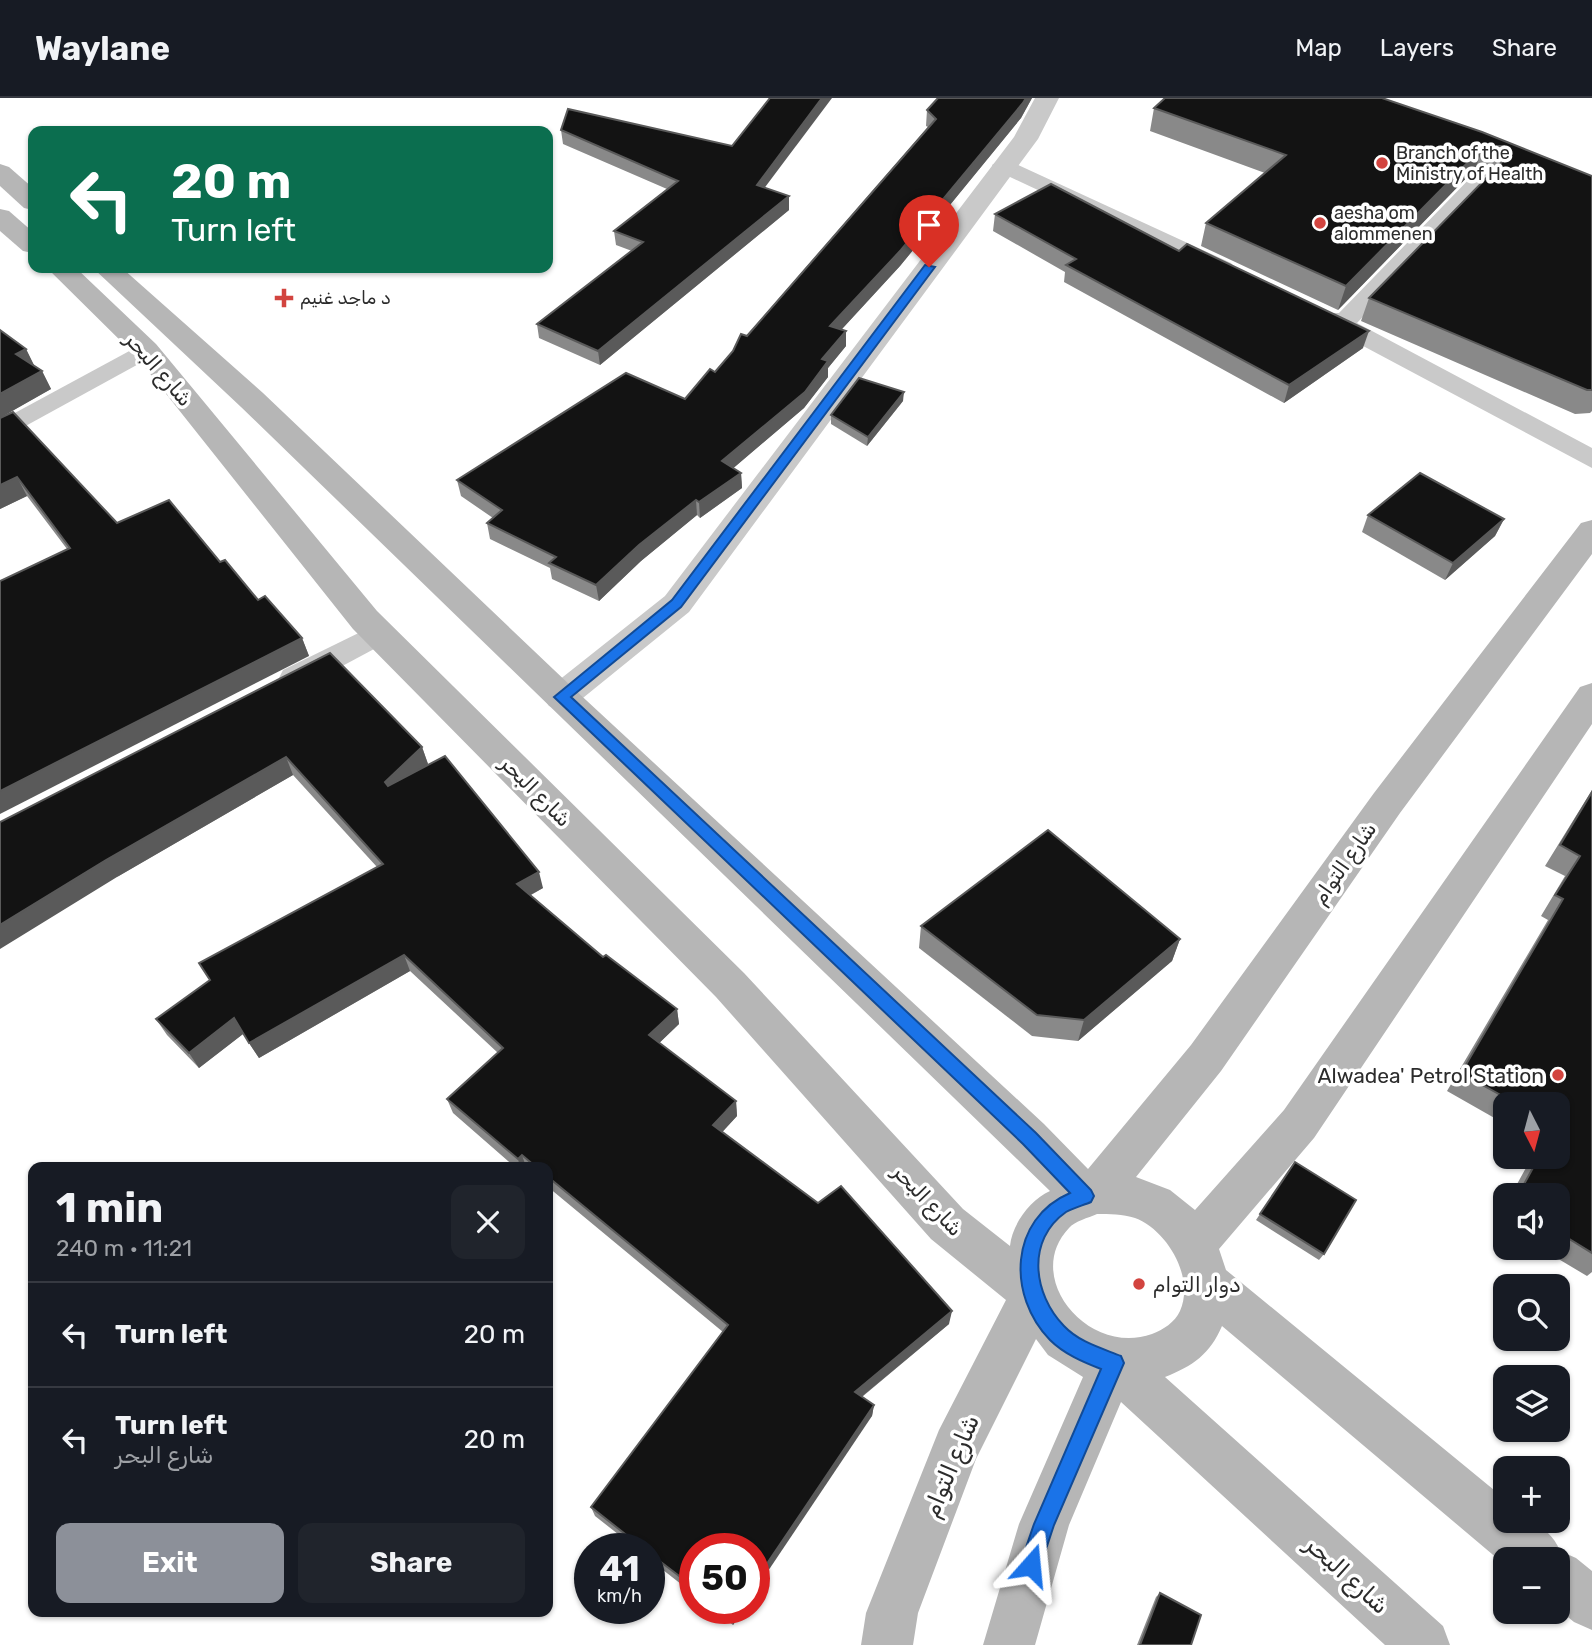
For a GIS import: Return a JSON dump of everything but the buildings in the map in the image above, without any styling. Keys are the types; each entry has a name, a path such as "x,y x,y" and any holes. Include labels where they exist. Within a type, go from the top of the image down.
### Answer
{"main road":[{"path":"0,172 28,197"},
{"path":"0,217 28,241"},
{"name":"شارع البحر","path":"65,273 146,350 379,634 730,985 947,1224 1034,1294"},
{"name":"شارع البحر","path":"112,273 253,400 561,697 1091,1194"},
{"name":"شارع التوام","path":"1091,1194 1206,1058 1387,803 1592,531"},
{"path":"1524,1547 1201,1263 1181,1225 1163,1210 1142,1199 1119,1193 1091,1194 1060,1206 1041,1226 1030,1251 1029,1279 1038,1308 1058,1334 1083,1352 1114,1363 1139,1364 1163,1358 1182,1345 1197,1327 1206,1307 1201,1263 1592,695"},
{"name":"شارع التوام","path":"887,1645 891,1613 956,1447 1034,1294"},
{"name":"شارع البحر","path":"1114,1363 1424,1645"},
{"path":"1009,1645 1018,1606 1044,1524 1114,1363"},
{"path":"1570,1586 1592,1604"}],"street":[{"path":"561,697 677,604 1003,165 1026,139 1047,98"}],"lane":[{"path":"1003,165 1242,277"},
{"path":"1342,324 1485,176"},
{"path":"1304,306 1592,459"},
{"path":"0,432 146,350"},
{"path":"269,691 379,634"}],"place":[{"name":"Branch of the Ministry of Health","path":"1382,163"},
{"name":"aesha om alommenen","path":"1320,223"},
{"name":"د ماجد غنيم","path":"284,298"},
{"name":"Alwadea' Petrol Station","path":"1558,1075"},
{"name":"دوار التوام","path":"1139,1284"}],"route":[{"path":"929,267 677,604 561,697 1029,1138 1085,1196 1060,1206 1041,1226 1030,1251 1029,1279 1038,1308 1058,1334 1083,1352 1114,1363 1044,1524 1031,1565"}]}
